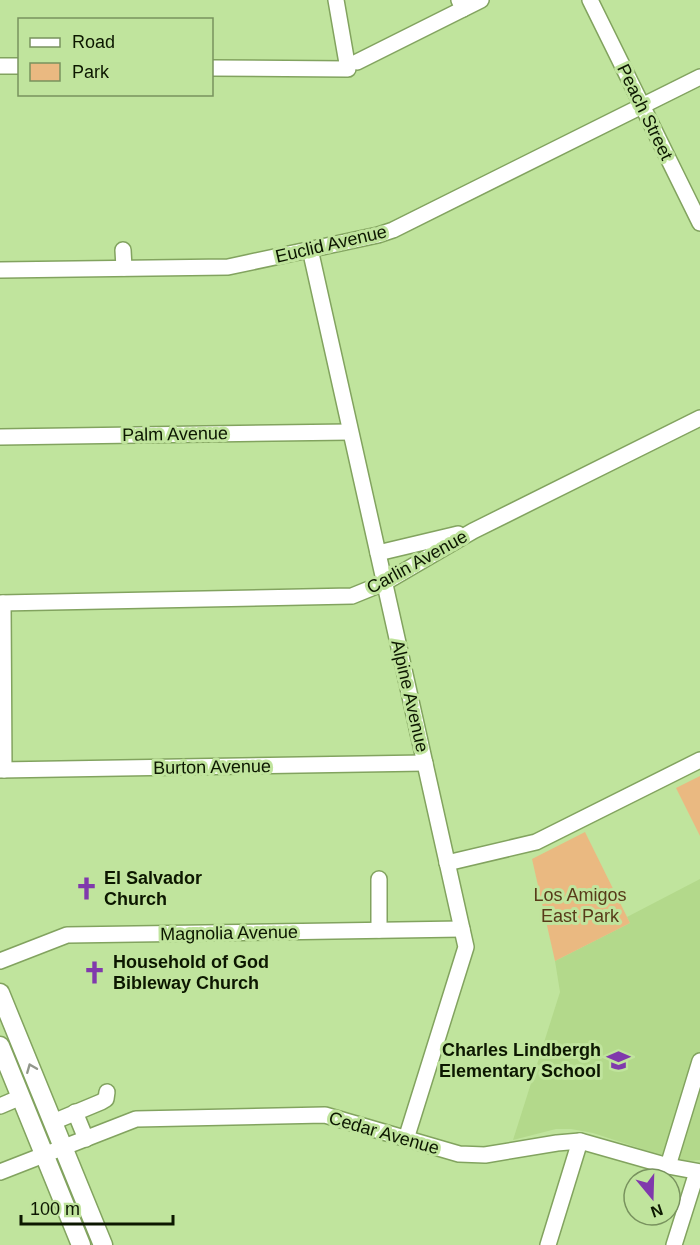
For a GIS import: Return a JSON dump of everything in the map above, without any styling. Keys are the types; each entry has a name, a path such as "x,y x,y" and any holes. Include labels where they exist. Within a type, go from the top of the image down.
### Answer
{"main road":[{"path":"0,993 103,1245"},
{"path":"0,1046 81,1245"}],"street":[{"path":"336,0 353,65"},
{"path":"213,68 353,65 461,5 481,0"},
{"name":"Peach Street","path":"590,0 700,224"},
{"path":"0,66 18,66"},
{"name":"Euclid Avenue","path":"0,270 228,267 393,230 700,77"},
{"name":"Alpine Avenue","path":"310,249 466,950 406,1139"},
{"path":"123,250 124,268"},
{"name":"Carlin Avenue","path":"2,603 344,598 356,595 384,583 473,531 700,418"},
{"name":"Palm Avenue","path":"0,437 350,432"},
{"path":"378,554 473,531"},
{"path":"2,603 2,770"},
{"path":"447,863 536,842 700,760"},
{"name":"Burton Avenue","path":"2,770 425,763"},
{"path":"379,879 379,930"},
{"name":"Magnolia Avenue","path":"0,961 67,935 462,929"},
{"path":"668,1166 700,1061"},
{"path":"53,1122 101,1102 106,1099 107,1092"},
{"path":"0,1106 21,1098"},
{"path":"75,1112 86,1139"},
{"name":"Cedar Avenue","path":"0,1172 138,1118 325,1115 450,1153 485,1155 580,1141 668,1166 698,1172"},
{"path":"548,1245 580,1141"},
{"path":"674,1245 698,1172"}],"shaded area":[{"name":"Charles Lindbergh Elementary School","path":"700,879 700,1160 687,1161 593,1133 571,1129 556,1129 513,1140 560,992 555,961 630,923 627,917"}],"green space":[{"path":"700,776 700,836 676,788"},
{"name":"Los Amigos East Park","path":"585,832 630,923 555,961 532,859"}],"place":[{"name":"El Salvador Church","path":"86,888"},
{"name":"Household of God Bibleway Church","path":"95,972"},
{"name":"Charles Lindbergh Elementary School","path":"619,1060"}]}
